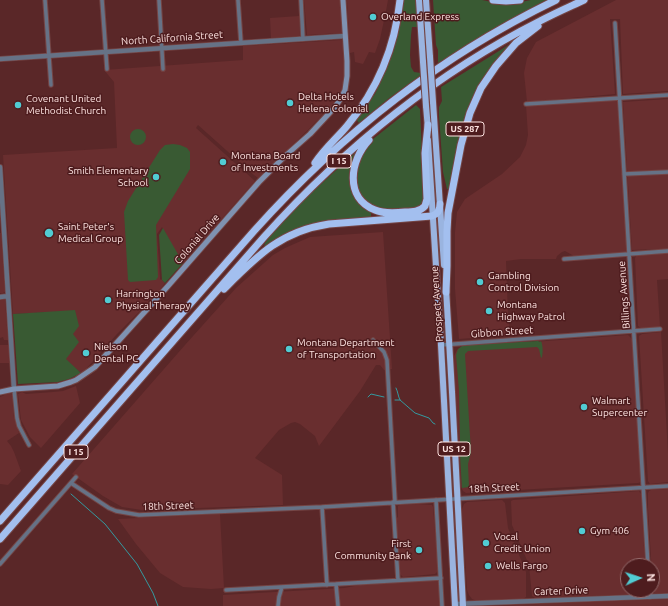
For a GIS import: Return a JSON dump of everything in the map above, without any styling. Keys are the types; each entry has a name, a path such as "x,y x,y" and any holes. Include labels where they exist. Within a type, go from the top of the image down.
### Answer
{"highway":[{"path":"310,172 318,158 348,125 367,100 380,75 393,40 401,0"},
{"name":"Prospect Avenue","path":"419,0 428,125 455,605"},
{"name":"Prospect Avenue","path":"426,0 446,292 463,605"},
{"path":"494,0 520,0"},
{"name":"I 15","path":"0,521 254,231 310,172 360,127 425,77 481,40 556,0"},
{"name":"I 15","path":"0,539 269,232 311,187 351,150 403,108 470,61 528,27 584,0"},
{"name":"US 287","path":"446,292 448,208 465,130 475,101 488,76 508,51 531,32 567,10 568,7"},
{"path":"403,108 367,141 357,158 353,176 354,186 360,198 367,206 376,211 388,213 416,211 421,210 425,206 427,198 425,153 428,125"},
{"path":"197,313 263,252 278,241 296,232 329,224 433,215 438,211 440,204"}],"main road":[{"name":"Colonial Drive","path":"0,392 14,389 51,387 71,382 95,367 259,182 310,134 334,107 345,90 347,76 343,0"}],"street":[{"path":"45,0 51,85"},
{"path":"102,0 107,69"},
{"path":"159,0 163,69"},
{"path":"238,0 241,43"},
{"path":"301,0 303,39"},
{"name":"Billings Avenue","path":"615,23 647,558"},
{"name":"North California Street","path":"0,59 345,36"},
{"path":"526,104 668,95"},
{"path":"0,167 17,418 19,426 29,445"},
{"path":"624,174 668,172"},
{"path":"564,259 668,251"},
{"path":"0,297 8,296"},
{"name":"Gibbon Street","path":"441,344 660,330"},
{"path":"373,340 384,352 387,360 398,580"},
{"path":"0,564 76,477"},
{"name":"18th Street","path":"71,483 109,508 116,511 139,515 322,507 668,486"},
{"path":"436,500 442,606"},
{"path":"322,507 327,585"},
{"path":"226,590 440,578"},
{"path":"336,584 338,606"},
{"path":"278,606 282,586"},
{"name":"Carter Drive","path":"455,605 627,598"}],"shaded area":[{"path":"304,0 341,0 342,32 307,35"},
{"path":"347,0 388,0 380,39 375,53 369,52 363,64 355,62 354,52 350,53"},
{"path":"616,0 668,0 668,91 623,94 620,19 610,19 615,94 527,102 524,73 527,58 536,42"},
{"path":"299,16 300,36 271,38 270,18"},
{"path":"342,40 345,71 342,89 338,96 333,104 308,130 258,178 198,125 196,128 255,181 183,263 181,262 162,227 157,234 160,280 161,279 165,283 157,294 117,334 86,369 81,373 65,359 73,334 75,311 13,314 3,155 117,148 114,82 104,70 243,60 243,46"},
{"path":"668,99 668,279 657,280 660,327 641,328 638,326 635,258 637,255 656,254 656,249 632,250 623,102"},
{"path":"617,100 627,252 574,256 565,251 557,256 556,259 521,259 506,261 510,336 459,339 455,289 455,232 457,212 465,199 502,174 520,157 526,145 528,135 526,105"},
{"path":"383,232 392,369 384,370 380,365 376,365 360,391 319,446 315,436 300,424 295,422 279,430 255,458 282,475 283,505 142,510 122,507 103,496 72,474 236,288 273,255 310,237"},
{"path":"0,233 5,292 3,293 0,293"},
{"path":"5,299 8,340 4,340 3,337 0,338 0,300"},
{"path":"661,332 668,453 668,482 650,484 648,481 639,336 642,334"},
{"path":"628,335 632,339 641,482 466,493 463,491 461,487 454,356 457,350 464,347"},
{"path":"0,345 9,345 9,363 0,363"},
{"path":"76,386 80,403 41,448 30,437 21,420 18,394 22,392 26,394 63,391"},
{"path":"9,393 12,395 14,418 19,433 7,441 14,452 21,471 8,485 0,484 0,397"},
{"path":"668,489 668,593 660,593 660,558 651,558 648,509 648,493 651,490"},
{"path":"639,491 641,494 645,558 620,558 620,595 535,598 532,596 529,565 512,525 511,501"},
{"path":"502,500 505,503 508,528 526,572 526,597 523,599 477,601 472,599 467,590 462,509 464,504 467,502"},
{"path":"418,504 432,505 433,507 438,569 435,574 403,577 399,573 395,519 398,517 398,506"},
{"path":"220,514 224,588 211,589 183,587 160,573 118,519"},
{"path":"439,580 440,606 223,606 223,595 344,588 360,585"},
{"path":"668,599 668,606 494,606 583,602"}],"green space":[{"path":"404,0 416,0 417,27 412,27 410,55 411,67 414,72 421,73 421,75 388,99 359,123 356,119 375,94 392,55"},
{"path":"433,0 482,0 502,4 531,0 546,0 438,63"},
{"path":"515,41 493,64 481,83 449,190 447,189 443,172 439,115 439,107 442,101 441,87"},
{"path":"416,105 420,109 423,202 415,208 393,210 377,209 361,197 356,182 359,157 368,143"},
{"path":"138,129 144,131 146,137 144,143 138,145 132,143 130,137 132,131"},
{"path":"173,144 187,148 190,152 190,169 156,225 158,277 156,280 130,282 128,280 124,212 128,201 160,150 165,145"},
{"path":"355,153 351,181 371,211 371,217 343,220 287,234 264,247 265,243 282,220"},
{"path":"163,228 183,263 165,283 162,280 159,235"},
{"path":"75,310 79,326 73,334 79,342 66,359 81,373 69,379 58,382 18,384 13,314"},
{"path":"541,341 542,345 543,353 541,358 537,347 468,351 465,354 471,452 468,464 469,487 462,488 460,455 462,452 460,441 459,391 456,355 458,349 462,346 469,345"}],"waterway":[{"path":"396,388 400,400 415,413 429,418 435,424"},
{"path":"368,397 371,394 384,397"},
{"path":"395,400 400,400"},
{"path":"71,494 105,524 137,564 153,593 158,606"}],"place":[{"name":"Overland Express","path":"373,17"},
{"name":"Delta Hotels Helena Colonial","path":"290,103"},
{"name":"Covenant United Methodist Church","path":"18,105"},
{"name":"Montana Board of Investments","path":"223,162"},
{"name":"Smith Elementary School","path":"156,177"},
{"name":"Saint Peter's Medical Group","path":"49,233"},
{"name":"Gambling Control Division","path":"480,282"},
{"name":"Harrington Physical Therapy","path":"108,300"},
{"name":"Montana Highway Patrol","path":"489,311"},
{"name":"Montana Department of Transportation","path":"289,349"},
{"name":"Nielson Dental PC","path":"86,353"},
{"name":"Walmart Supercenter","path":"584,407"},
{"name":"Gym 406","path":"582,531"},
{"name":"Vocal Credit Union","path":"486,543"},
{"name":"First Community Bank","path":"419,550"},
{"name":"Wells Fargo","path":"488,566"}]}
